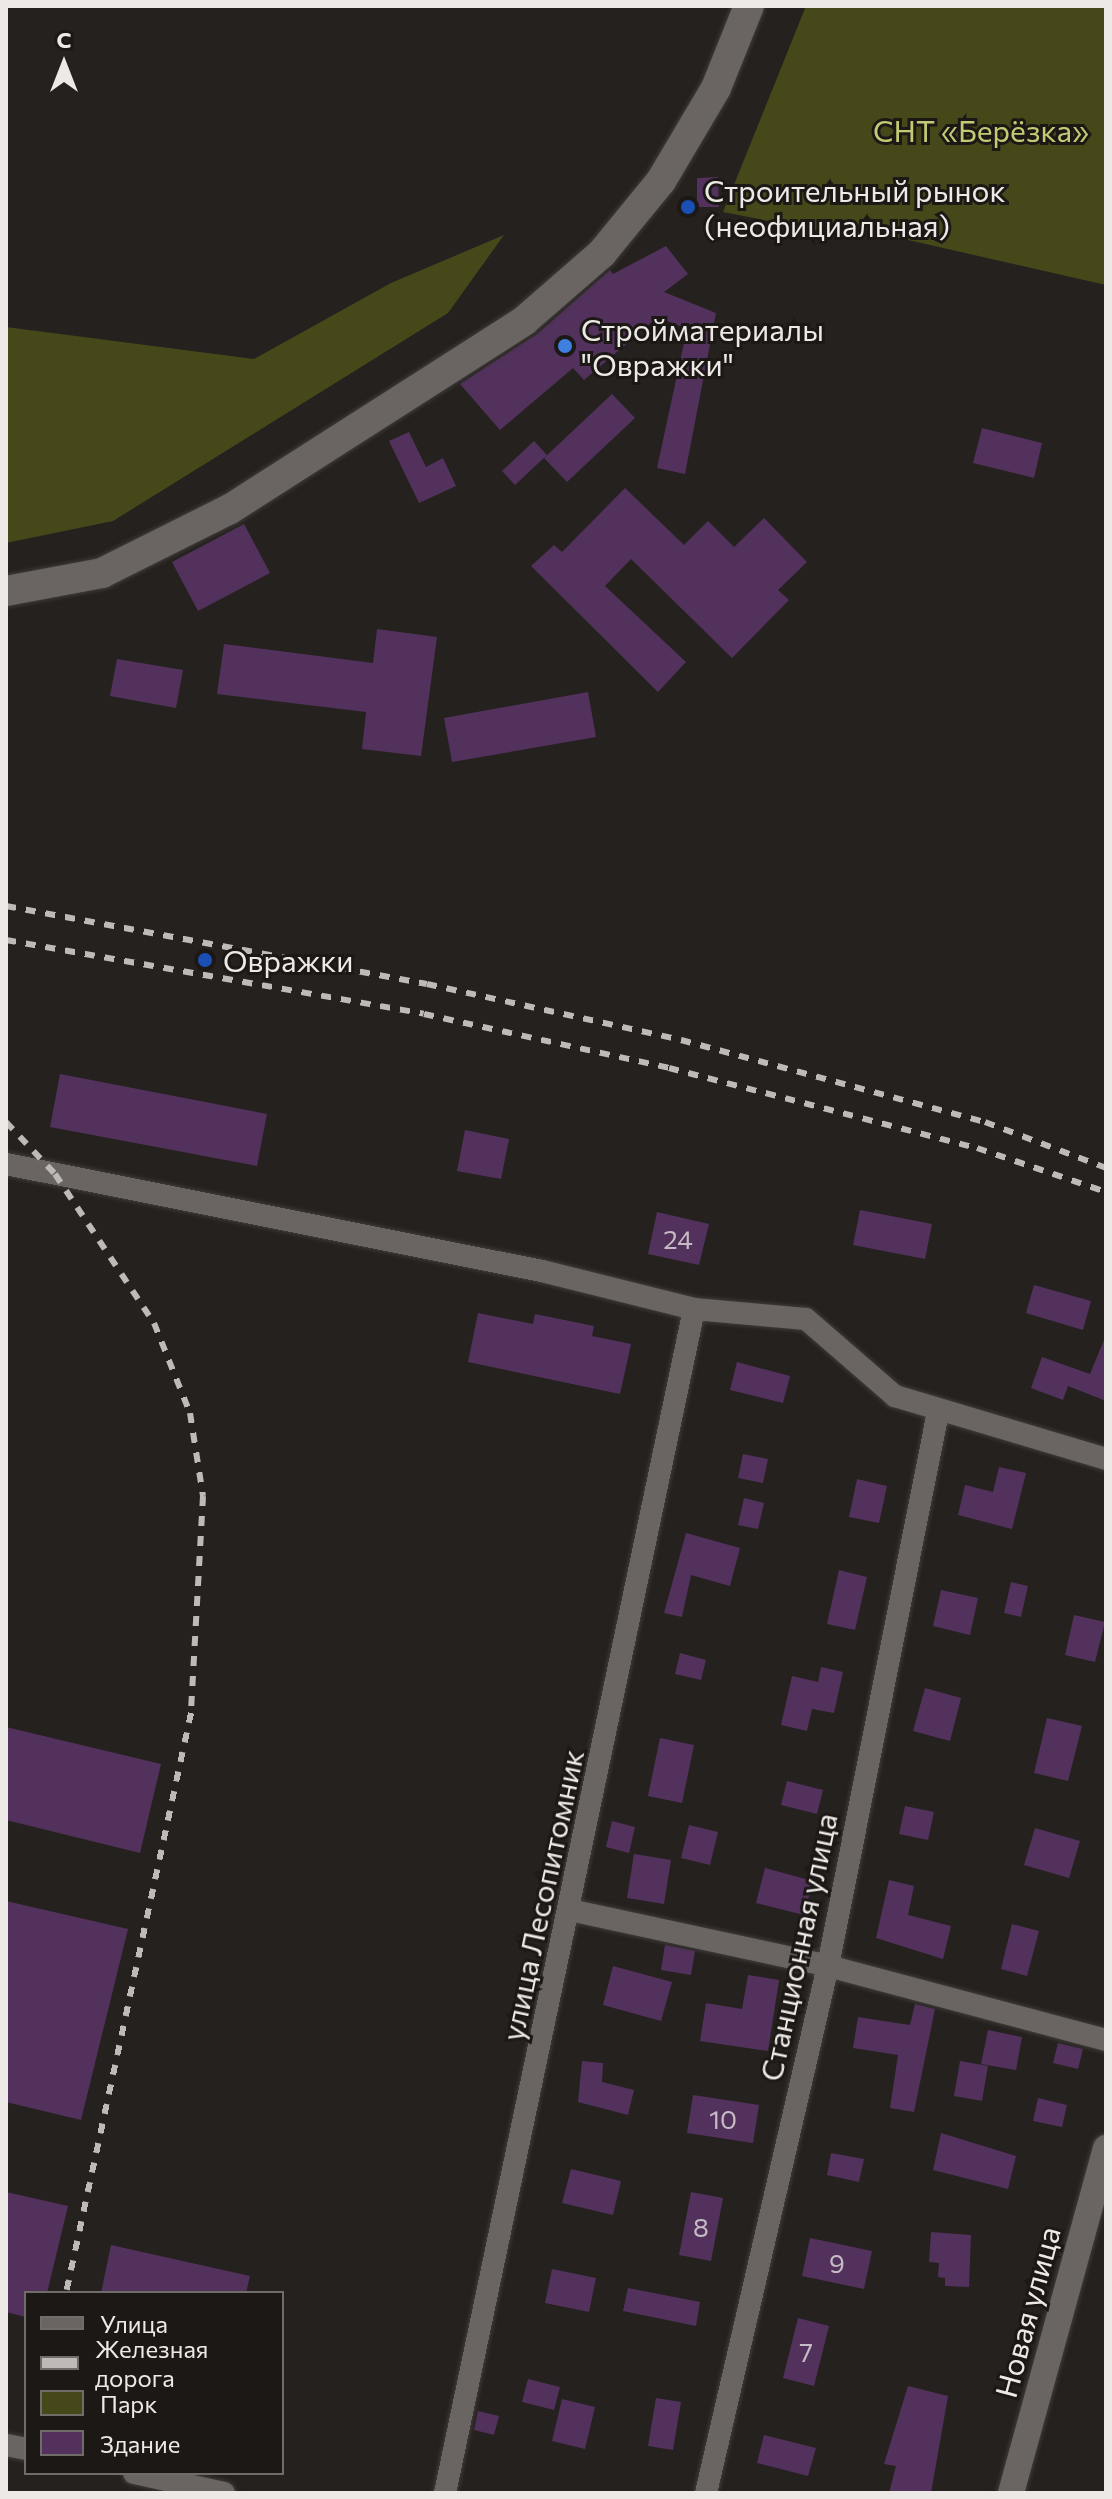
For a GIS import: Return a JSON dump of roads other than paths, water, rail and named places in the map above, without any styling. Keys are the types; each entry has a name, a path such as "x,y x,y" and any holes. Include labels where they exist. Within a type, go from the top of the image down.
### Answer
{"main road":[{"path":"6,591 102,573 230,509 525,320 602,253 661,181 716,88 749,6"}],"street":[{"path":"6,1164 542,1271 694,1309 806,1319 895,1396 938,1412 1106,1459"},
{"name":"улица Лесопитомник","path":"445,2493 694,1309"},
{"name":"Станционная улица","path":"706,2493 828,1966 938,1412"},
{"path":"570,1910 828,1966 1106,2040"},
{"name":"Новая улица","path":"1011,2493 1106,2148"},
{"path":"143,2475 224,2493"}],"railway":[{"path":"6,906 427,984 681,1040 985,1122 1106,1168"},
{"path":"6,940 424,1014 669,1068 977,1148 1106,1192"},
{"path":"6,1122 55,1174 154,1323 190,1413 203,1496 191,1713 66,2291"}],"place":[{"name":"Строительный рынок (неофициальная)","path":"688,207"},
{"name":"Стройматериалы \"Овражки\"","path":"565,346"},
{"name":"Овражки","path":"205,960"}],"park label":[{"name":"СНТ «Берёзка»","path":"981,130"}]}
